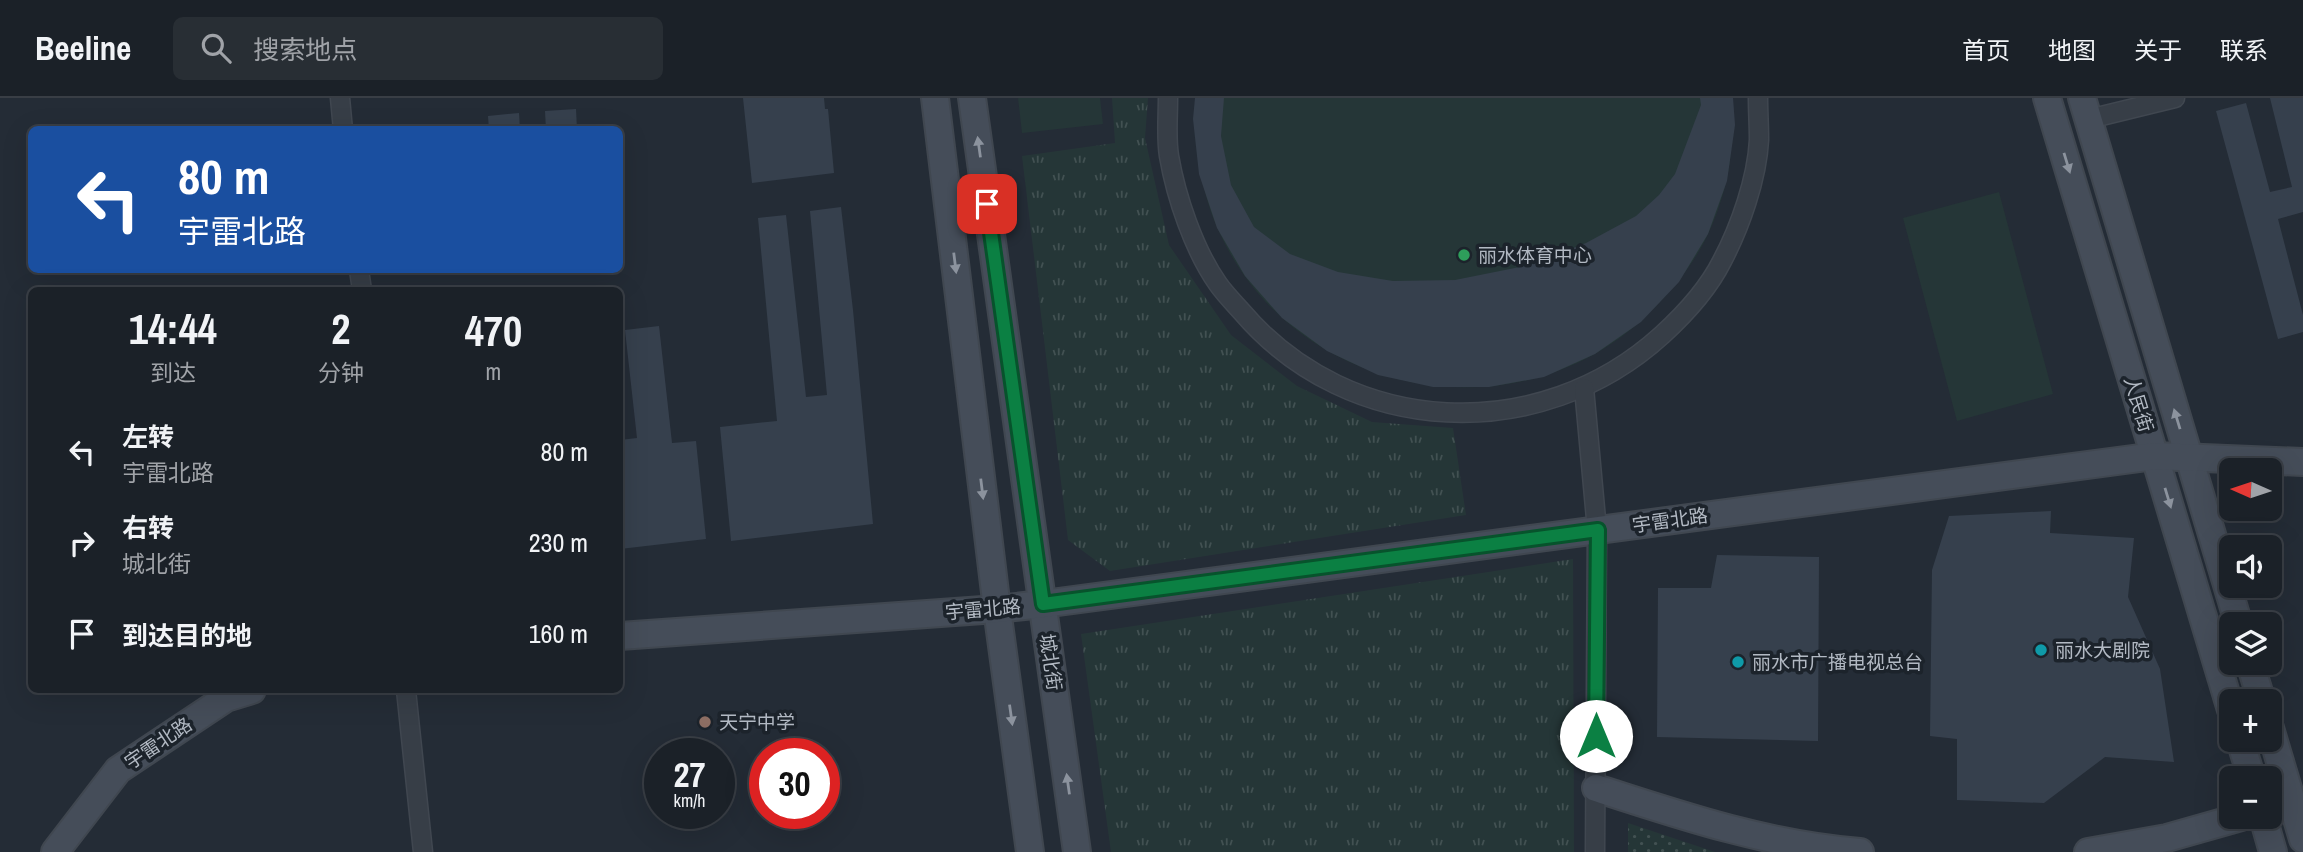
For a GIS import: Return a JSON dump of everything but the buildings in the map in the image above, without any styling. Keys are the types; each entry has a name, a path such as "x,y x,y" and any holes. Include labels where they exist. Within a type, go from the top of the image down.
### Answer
{"main road":[{"path":"935,98 997,609 1030,852"},
{"name":"城北街","path":"972,98 1077,852"},
{"name":"人民街","path":"2047,98 2225,689"},
{"name":"人民街","path":"2085,109 2235,612"},
{"name":"宇雷北路","path":"623,636 1043,604 2155,456 2303,462"},
{"name":"宇雷北路","path":"55,852 118,770 226,698 243,693"},
{"path":"1596,788 1707,824 1824,849 1860,852"},
{"path":"2282,806 2303,839"},
{"path":"2088,852 2167,838 2219,823"},
{"path":"2266,829 2273,852"}],"street":[{"path":"340,98 344,126"},
{"path":"1168,98 1169,155 1186,222 1217,284 1262,336 1318,376 1382,403 1450,414 1519,409 1584,388 1639,356 1685,314 1721,262 1746,205 1759,143 1758,98"},
{"path":"2085,109 2175,98"},
{"path":"1584,388 1598,530 1595,852"},
{"path":"406,693 423,852"}],"green space":[{"path":"1018,98 1100,98 1103,124 1022,133"},
{"path":"1112,98 1148,98 1145,138 1169,245 1231,335 1297,386 1372,422 1453,428 1466,515 1110,571 1068,540 1022,156 1115,143"},
{"name":"丽水体育中心","path":"1195,98 1733,98 1730,162 1716,214 1693,261 1657,305 1604,348 1544,376 1481,387 1417,383 1355,365 1299,332 1252,286 1217,227 1206,195 1200,164"},
{"path":"1999,192 2053,394 1957,421 1903,218"},
{"path":"1573,559 1574,852 1111,852 1081,634"},
{"path":"1628,823 1715,852 1628,852"}],"place":[{"name":"丽水体育中心","path":"1464,255"},
{"name":"丽水大剧院","path":"2041,650"},
{"name":"丽水市广播电视总台","path":"1738,662"},
{"name":"天宁中学","path":"705,722"}],"route":[{"path":"987,204 1043,604 1598,530 1596,736"}]}
